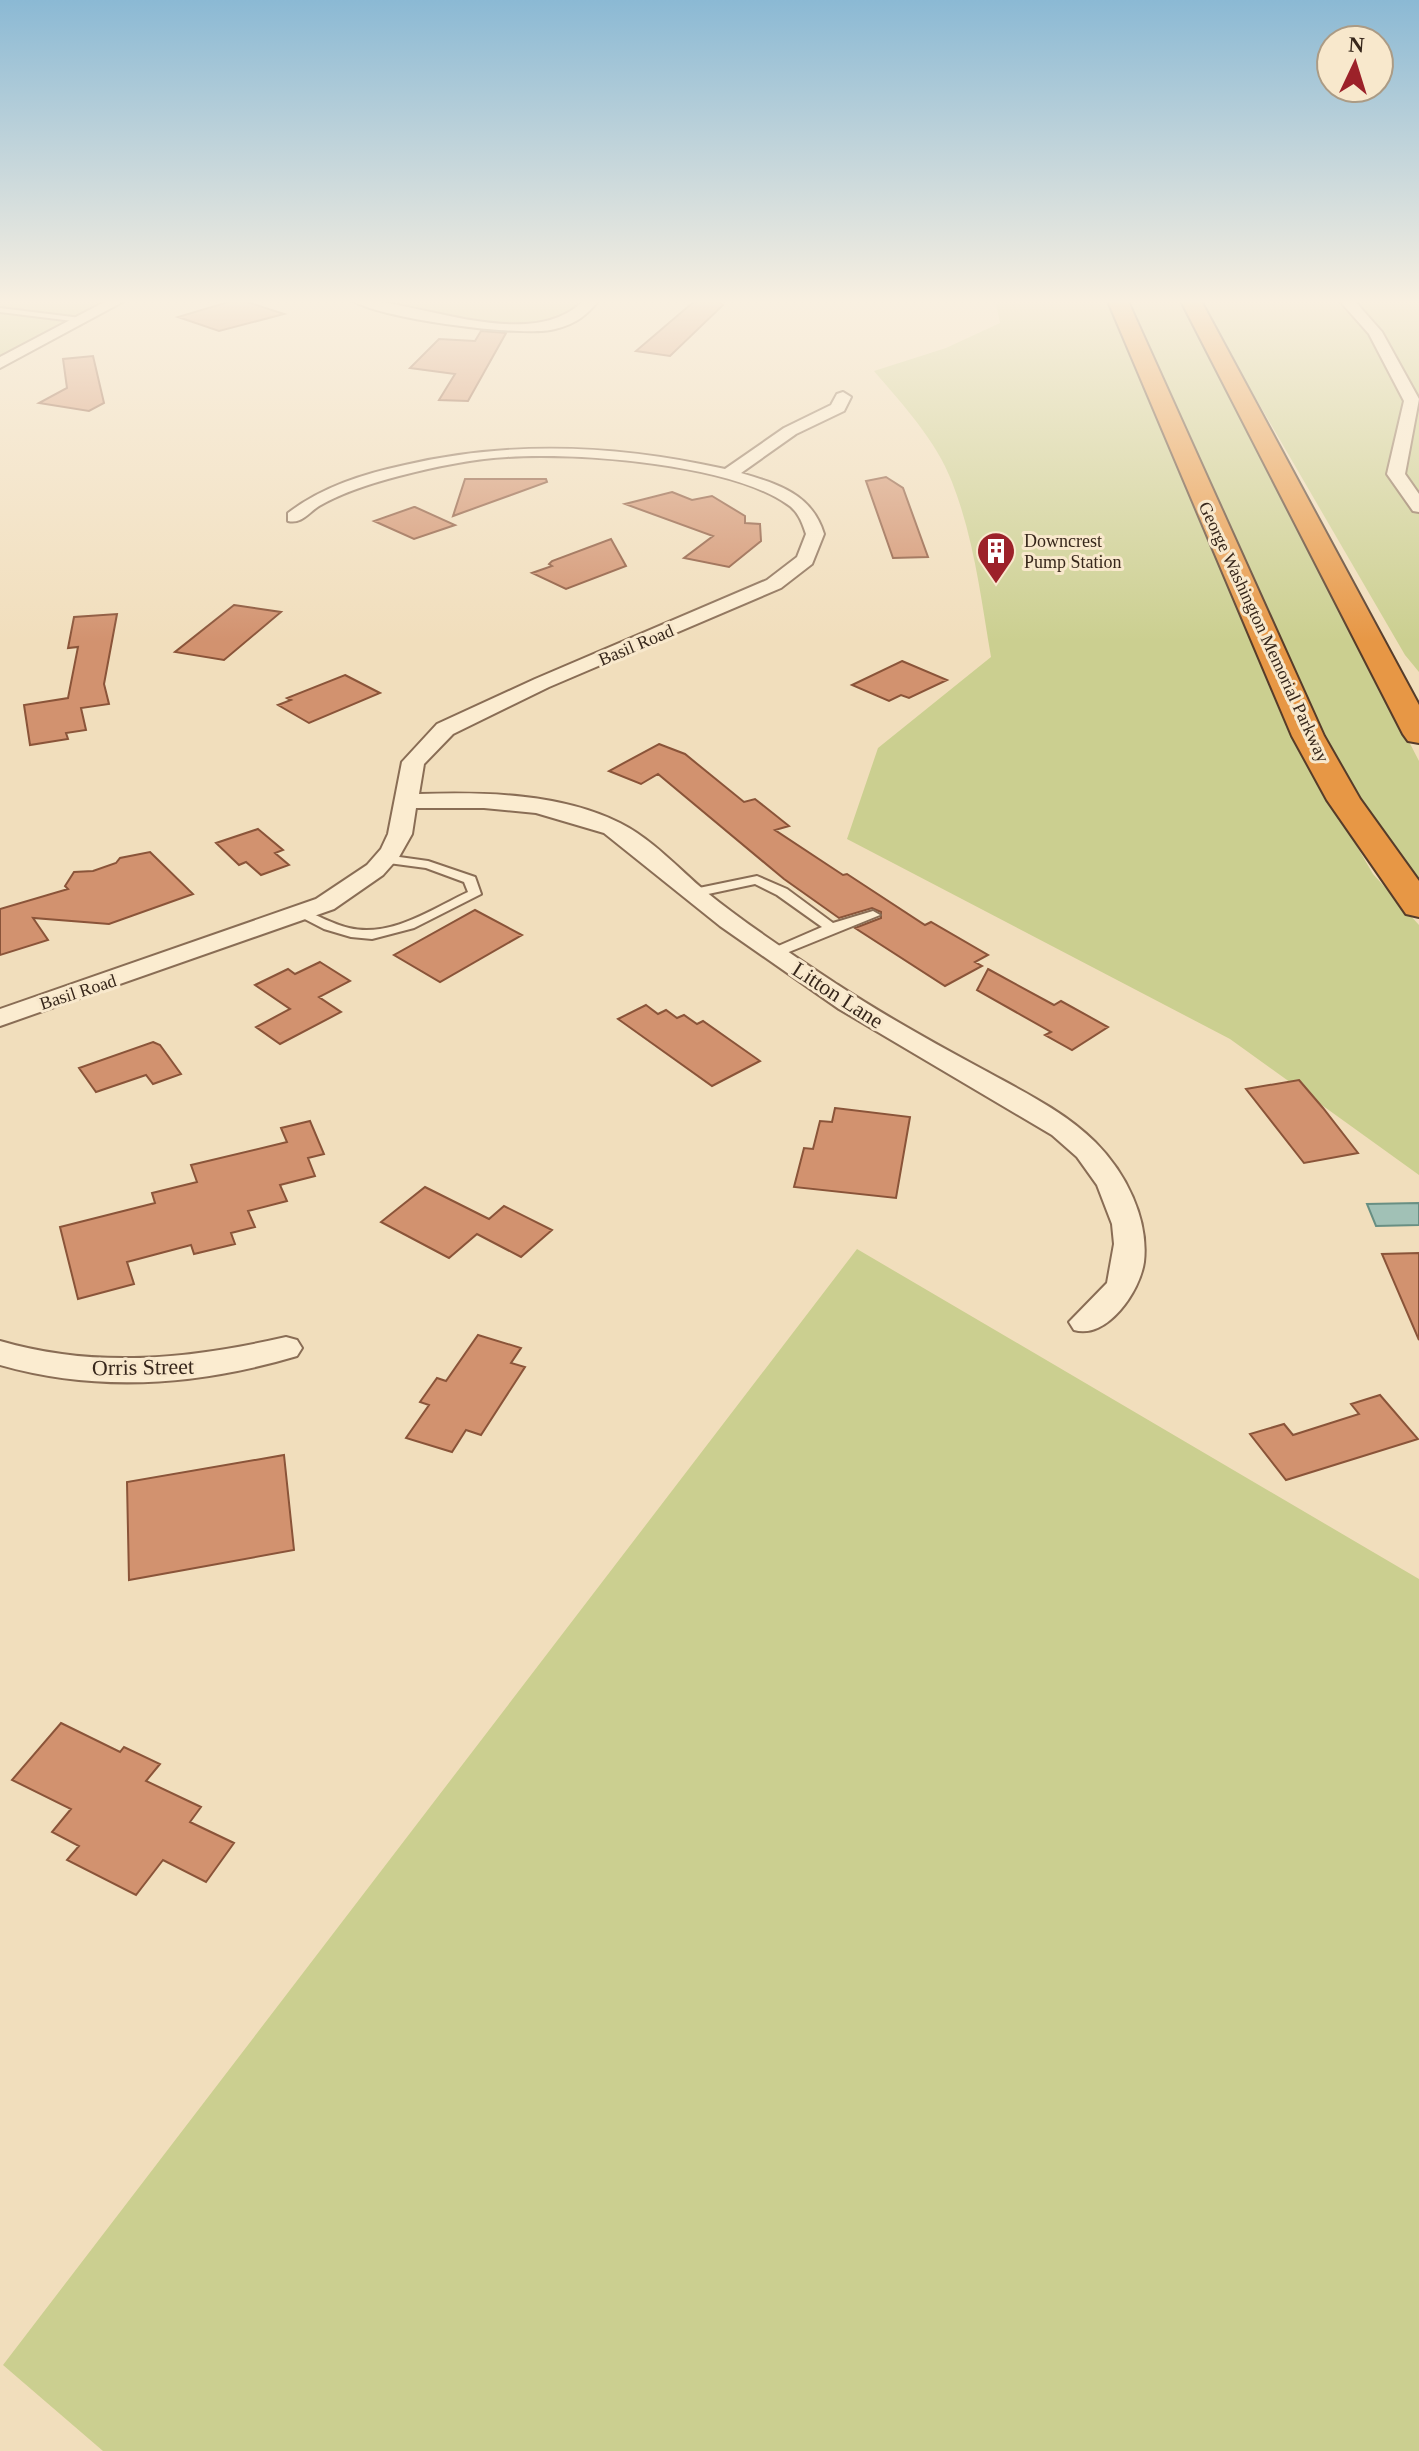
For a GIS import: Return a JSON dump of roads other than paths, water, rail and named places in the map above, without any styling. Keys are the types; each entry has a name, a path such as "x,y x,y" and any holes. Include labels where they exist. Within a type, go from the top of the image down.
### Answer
{"highway":[{"name":"George Washington Memorial Parkway","path":"1167,413 1308,736 1344,800 1419,906"},
{"path":"1250,413 1419,734"}],"street":[{"path":"727,475 790,431 827,413"},
{"path":"1409,413 1396,474 1419,507"},
{"name":"Basil Road","path":"0,1018 302,914 353,888 385,859 400,834 413,762 445,729 542,683 774,584 805,560 815,534 804,509 776,490 727,475 580,453 503,453 445,461 358,485 313,502 294,517"},
{"name":"Litton Lane","path":"405,801 491,800 525,803 583,816 628,838 774,953 903,1037 1044,1115 1075,1139 1099,1165 1119,1198 1127,1229 1129,1261 1121,1284 1105,1306 1085,1322"},
{"name":"Orris Street","path":"0,1353 56,1365 143,1370 201,1367 286,1348"}],"lane":[{"path":"302,914 352,936 379,937 475,894 470,880 428,865 385,859"},
{"path":"694,893 757,880 782,892 831,928"},
{"path":"774,953 831,928 873,915"}],"water":[{"path":"1419,1203 1419,1225 1376,1226 1367,1204"}],"place":[{"name":"Downcrest Pump Station","path":"996,585"}]}
